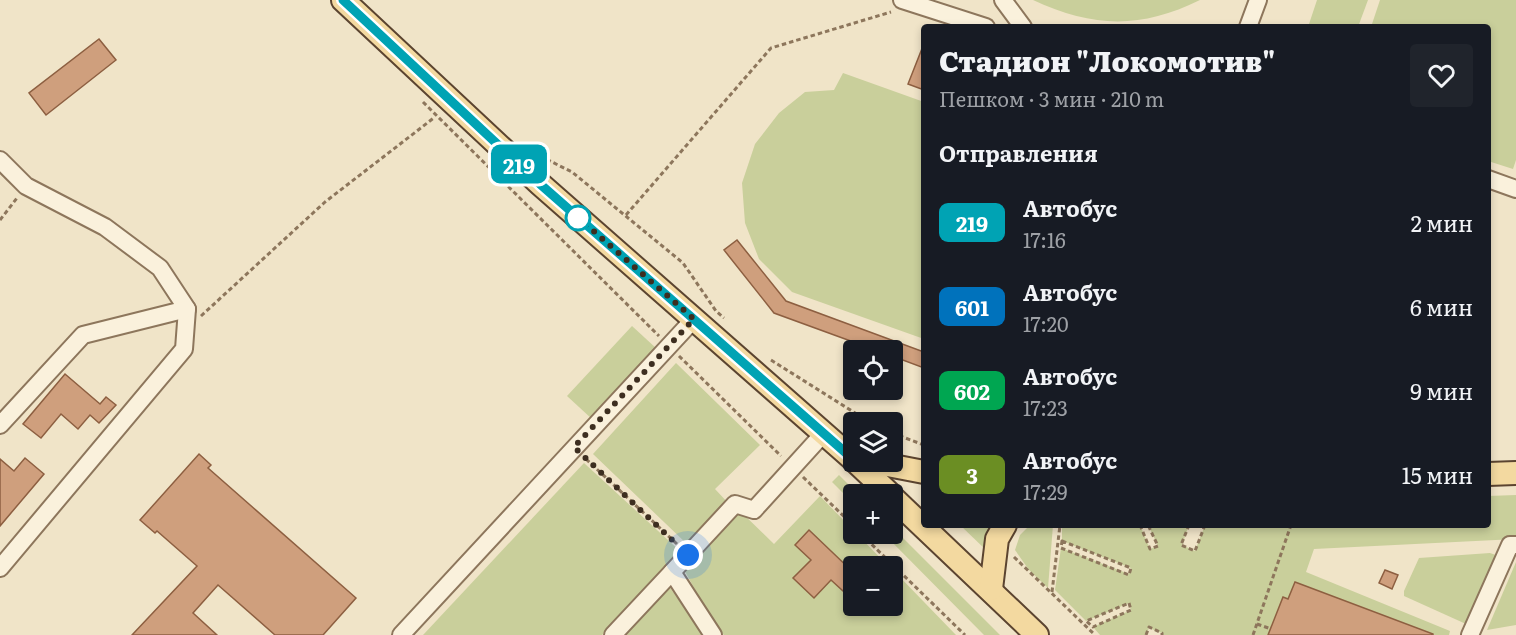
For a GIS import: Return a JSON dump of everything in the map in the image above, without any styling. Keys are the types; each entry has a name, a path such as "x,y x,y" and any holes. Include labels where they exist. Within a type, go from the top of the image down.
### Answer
{"main road":[{"path":"343,0 540,184 843,449"},
{"path":"903,468 921,471"},
{"path":"869,472 880,484"},
{"path":"1491,474 1516,473"},
{"path":"903,506 921,523"},
{"path":"926,528 1037,635"},
{"path":"991,589 997,539 1003,528"}],"street":[{"path":"1003,0 1021,24"},
{"path":"1249,24 1258,0"},
{"path":"909,2 977,24"},
{"path":"0,160 26,186 105,227 160,268 187,309 184,349 0,568"},
{"path":"1491,180 1516,189"},
{"path":"0,425 83,335 187,309"},
{"path":"401,635 694,319"},
{"path":"613,635 735,504 754,510 823,434"},
{"path":"1470,635 1510,545 1516,545"},
{"path":"672,572 713,635"}],"path":[{"path":"626,214 771,48 909,2"},
{"path":"187,309 195,322 325,202 435,117 843,515"},
{"path":"533,150 542,158 572,172 683,262 716,311 732,326"},
{"path":"0,220 26,186"},
{"path":"764,356 853,412"},
{"path":"903,437 921,444"},
{"path":"574,447 688,555"},
{"path":"1052,593 1060,528"},
{"path":"1141,528 1150,549 1158,546 1149,528"},
{"path":"1188,528 1181,545 1195,551 1204,528"},
{"path":"1253,635 1290,528"},
{"path":"1062,541 1131,568 1129,574 1060,548 1062,541"},
{"path":"871,544 965,635"},
{"path":"1015,548 1014,556 1089,626 1093,627 1131,610 1128,603 1086,621 1089,626 1095,635"},
{"path":"1257,624 1271,629"},
{"path":"1146,635 1149,627 1162,635"}],"green space":[{"path":"1033,0 1200,0 1157,16 1117,21 1076,16"},
{"path":"1317,0 1368,0 1359,24 1309,24"},
{"path":"1380,0 1516,0 1516,160 1513,169 1491,162 1491,24 1372,24"},
{"path":"843,73 921,101 921,338 792,292 759,259 745,223 742,183 755,144 779,113 805,92 834,90"},
{"path":"632,326 657,349 592,419 567,396"},
{"path":"676,363 760,445 715,489 729,504 688,545 593,454"},
{"path":"584,463 681,552 602,635 423,635"},
{"path":"839,475 848,484 843,484 843,493 832,482"},
{"path":"1516,495 1516,539 1314,549 1306,572 1450,631 1449,635 1162,635 1149,628 1146,635 1100,635 1093,627 1131,610 1129,603 1086,621 1055,590 1061,548 1129,574 1131,568 1062,541 1062,528 1141,528 1150,549 1158,546 1149,528 1188,528 1182,545 1195,551 1204,528 1491,528 1491,496"},
{"path":"820,496 843,520 843,544 867,544 878,556 843,556 843,616 903,616 903,580 956,635 724,635 717,629 683,568 738,509 774,544"},
{"path":"963,528 999,528 987,551"},
{"path":"1027,528 1053,528 1048,588 1029,570 1015,550 1020,535"},
{"path":"903,538 1000,635 984,635 894,544 903,544"},
{"path":"1490,553 1501,559 1466,624 1404,596 1404,591 1419,558"},
{"path":"1516,562 1516,625 1487,630"},
{"path":"668,585 704,635 626,635 628,622"}],"building":[{"path":"99,39 116,60 46,115 29,93"},
{"path":"921,51 921,89 908,84"},
{"path":"737,240 786,301 892,340 848,340 774,313 724,250"},
{"path":"903,344 921,351 921,367 903,360"},
{"path":"65,374 100,404 106,397 116,405 99,423 90,415 78,429 61,414 41,438 23,424"},
{"path":"199,454 211,465 208,468 356,598 323,635 275,635 218,585 193,613 217,635 132,635 197,566 157,531 155,533 140,520"},
{"path":"25,458 44,474 0,526 0,459 14,471"},
{"path":"809,530 843,562 843,591 831,580 814,598 793,578 811,560 795,545"},
{"path":"1385,570 1398,575 1392,589 1379,583"},
{"path":"1295,582 1433,635 1268,635 1283,597 1288,599"}],"bus line":[{"name":"219","path":"343,0 540,184 843,451"}],"route":[{"path":"578,218 574,214 694,319 574,447 688,555"}]}
